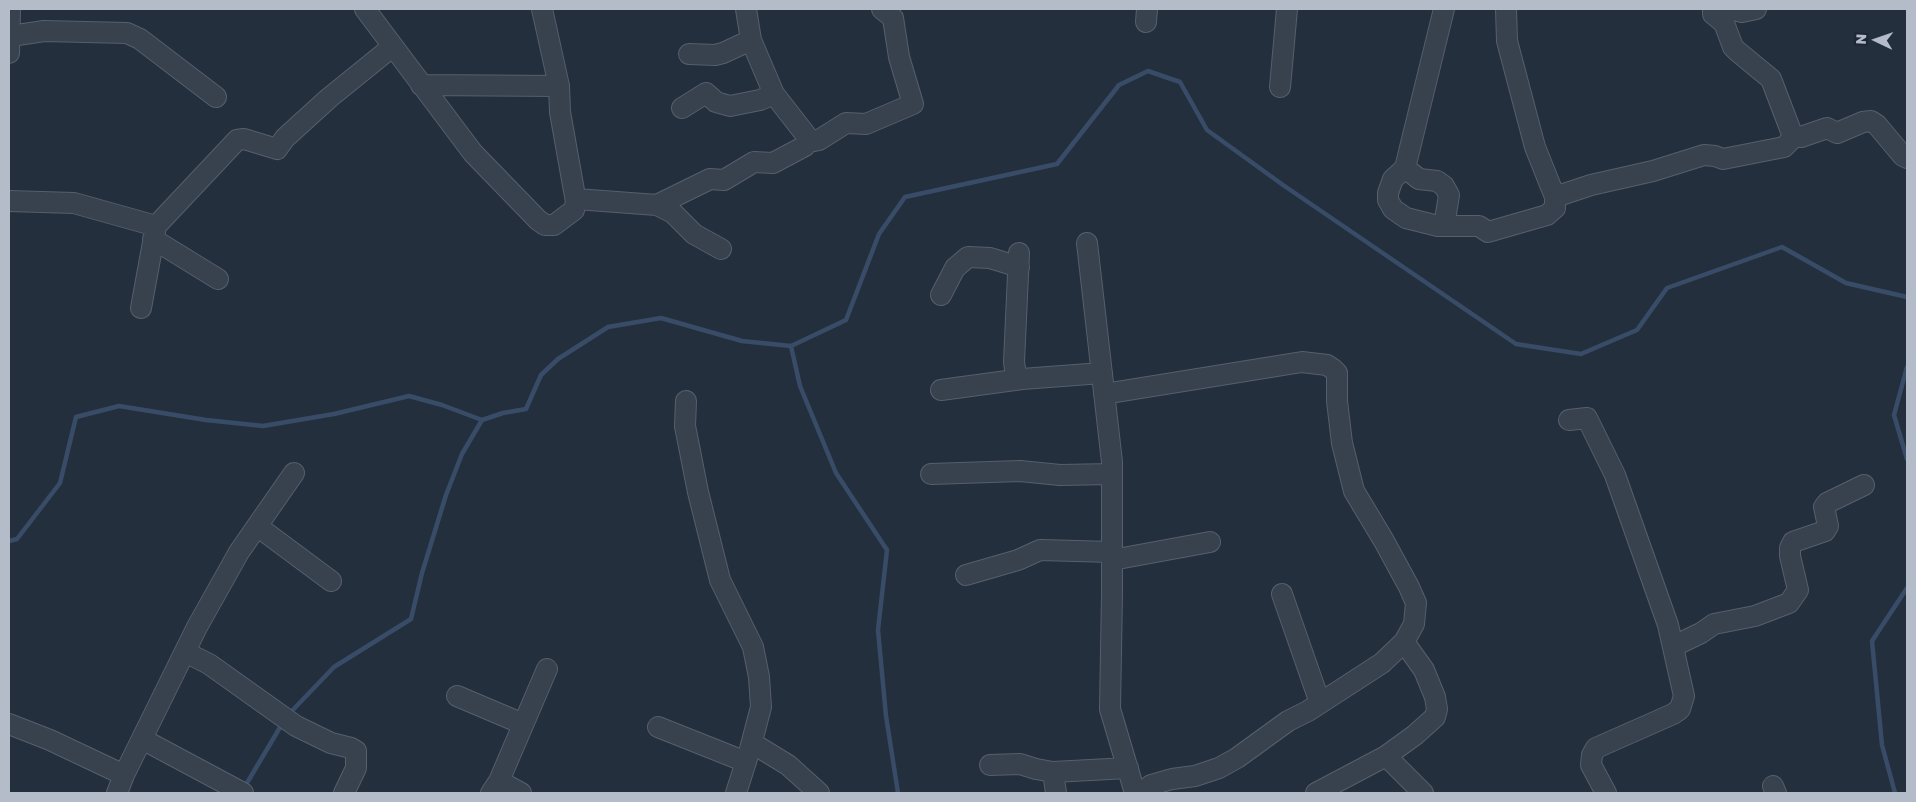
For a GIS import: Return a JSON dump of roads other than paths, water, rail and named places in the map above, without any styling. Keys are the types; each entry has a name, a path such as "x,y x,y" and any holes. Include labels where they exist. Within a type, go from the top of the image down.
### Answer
{"street":[{"path":"10,9 10,45 44,31 127,33 140,39 216,97"},
{"path":"366,9 473,153 538,220 545,224 554,225 574,210 576,199 560,112 558,86 542,9"},
{"path":"746,9 751,40 774,94 809,139 814,141 819,140 846,123 866,124 913,104 899,57 893,18 882,9"},
{"path":"1280,87 1287,9"},
{"path":"1444,9 1405,168 1393,179 1388,193 1388,200 1393,209 1406,218 1438,226 1479,226 1488,232 1547,215 1555,208 1555,197 1535,147 1507,41 1506,9"},
{"path":"1713,9 1714,14 1724,23 1733,47 1737,52 1771,79 1790,131 1795,136 1801,137 1827,128 1837,133 1863,122 1871,121 1877,125 1903,156 1907,158"},
{"path":"1730,9 1742,12 1756,9"},
{"path":"689,54 723,53 751,40"},
{"path":"141,308 155,233 237,140 244,139 275,149 329,98 392,46"},
{"path":"422,85 558,86"},
{"path":"682,108 706,93 716,102 730,106 760,100 774,94"},
{"path":"1555,197 1591,185 1653,171 1704,155 1724,159 1784,147 1795,136"},
{"path":"657,205 710,179 724,180 754,162 773,163 805,146 809,139"},
{"path":"1405,168 1420,178 1436,181 1444,186 1449,195 1445,220 1438,226"},
{"path":"576,199 657,205 673,213 694,234 721,249"},
{"path":"9,201 74,203 155,233 218,279"},
{"path":"1087,243 1112,474 1110,709 1135,793"},
{"path":"941,295 955,268 968,257 1019,260 1014,362 1016,375 1022,379"},
{"path":"1104,394 1302,362 1327,365 1333,369 1337,373 1337,401 1342,443 1354,491 1384,541 1416,603 1414,624 1404,642 1382,663 1320,704 1288,721 1237,758 1219,768 1195,776 1172,779 1151,785 1141,793"},
{"path":"941,390 1022,379 1102,372"},
{"path":"686,401 685,426 698,492 720,580 753,648 759,677 761,707 736,793"},
{"path":"1569,420 1587,418 1615,474 1668,624 1684,696 1680,709 1596,748 1592,755 1592,765 1606,793"},
{"path":"931,474 1020,471 1060,475 1112,474"},
{"path":"9,724 50,740 120,784 185,652 239,552 294,473"},
{"path":"1674,646 1702,633 1714,624 1755,616 1789,603 1798,590 1790,548 1794,542 1825,531 1828,526 1824,507 1827,503 1864,485"},
{"path":"257,526 331,581"},
{"path":"966,575 1018,560 1040,550 1112,556 1210,542"},
{"path":"1282,594 1320,704"},
{"path":"1316,793 1386,756 1416,735 1435,717 1437,709 1435,697 1424,670 1404,642"},
{"path":"185,652 209,664 296,726 356,751 356,768 344,793"},
{"path":"522,793 495,787 547,669"},
{"path":"457,696 524,724"},
{"path":"658,727 749,752 788,765 819,793"},
{"path":"142,739 243,793"},
{"path":"1386,756 1423,793"},
{"path":"990,765 1020,764 1053,772 1128,768"},
{"path":"1053,772 1056,793"}],"waterway":[{"path":"9,541 17,539 60,483 76,417 119,406 206,420 263,426 334,414 409,396 442,405 482,420 503,413 526,409 541,375 558,359 608,327 661,318 742,341 791,346 846,320 879,234 905,197 1057,164 1119,85 1148,71 1180,82 1207,130 1283,185 1516,344 1581,354 1637,330 1667,288 1782,247 1846,283 1907,297"},
{"path":"791,346 800,386 836,473 887,550 878,630 886,716 898,793"},
{"path":"1907,367 1894,415 1907,459"},
{"path":"288,715 334,667 411,619 422,573 446,495 462,454 482,420"},
{"path":"1895,793 1882,745 1872,641 1907,588"},
{"path":"244,788 282,724"}]}
